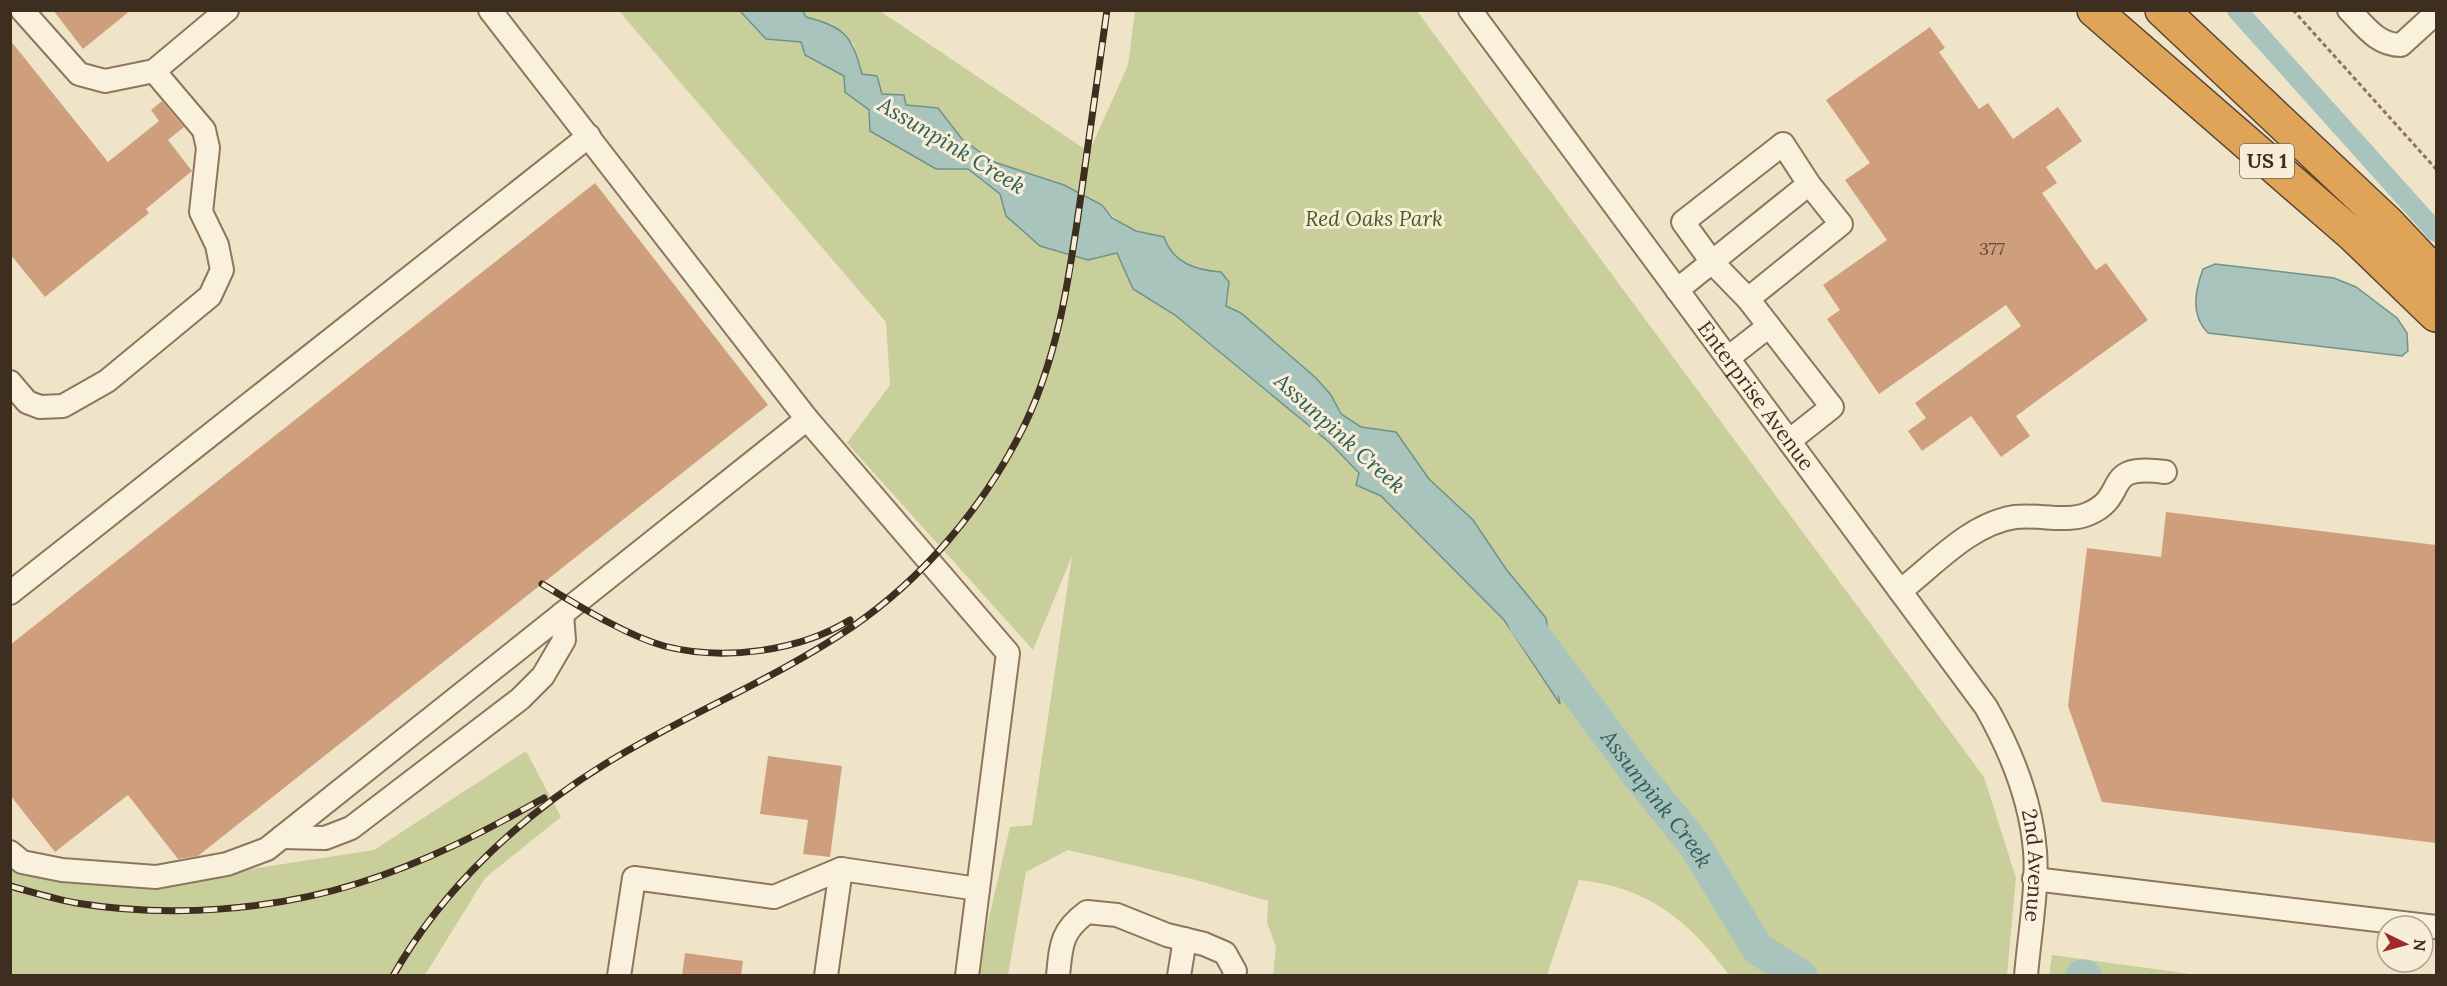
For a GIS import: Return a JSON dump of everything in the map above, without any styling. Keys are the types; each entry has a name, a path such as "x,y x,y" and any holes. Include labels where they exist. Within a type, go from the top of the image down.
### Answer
{"highway":[{"name":"US 1","path":"2094,10 2353,235 2436,315"},
{"name":"US 1","path":"2162,10 2388,223 2436,274"}],"street":[{"path":"22,10 79,74 105,81 154,71 228,10"},
{"path":"490,10 807,419 1008,653 967,975"},
{"name":"Enterprise Avenue","path":"1470,10 1986,707 2002,735 2023,791"},
{"path":"2349,10 2379,41 2390,45 2401,45 2436,13"},
{"path":"10,382 27,402 40,407 63,406 107,381 210,296 222,270 217,245 201,212 208,148 204,130 154,71"},
{"path":"10,593 589,136"},
{"path":"1749,300 1841,224 1809,184 1783,144 1683,222 1712,262 1749,300 1832,408 1789,441"},
{"path":"1677,290 1809,184"},
{"path":"1728,358 1769,326"},
{"path":"10,852 22,862 63,870 156,877 227,864 267,849 807,419"},
{"path":"1900,591 1973,533 1992,523 2024,516 2086,515 2102,507 2112,495 2119,479 2131,470 2164,472"},
{"path":"282,837 325,838 351,828 520,699 543,676 564,640 562,614"},
{"name":"2nd Avenue","path":"2023,791 2035,852 2027,968"},
{"path":"619,975 634,878 774,897 841,868 978,889"},
{"path":"826,975 841,868"},
{"path":"2034,879 2436,927"},
{"path":"1058,975 1061,948 1070,924 1087,912 1117,915 1167,935 1225,953 1235,970 1234,975"},
{"path":"1179,975 1185,939"}],"path":[{"path":"2293,10 2436,169"}],"green space":[{"name":"Red Oaks Park","path":"619,11 740,11 766,39 802,42 805,55 845,76 845,92 936,169 968,169 1000,194 1006,216 1088,260 1117,253 1133,289 1175,315 1330,443 1359,474 1356,485 1381,496 1504,620 1559,702 1546,618 1506,569 1473,520 1429,479 1396,432 1361,427 1341,414 1331,395 1316,378 1241,313 1226,306 1229,282 1221,272 1186,264 1173,253 1164,237 1129,227 1115,218 1102,205 994,162 962,139 938,108 905,105 903,95 882,94 862,74 854,44 832,24 806,17 803,11 880,11 1089,152 1128,65 1135,11 1417,11 1984,777 2016,878 2007,975 1729,975 1698,938 1665,910 1626,890 1579,880 1547,975 1273,975 1276,947 1267,923 1268,901 1196,880 1068,850 1026,872 1008,975 979,975 987,926 1010,827 1032,825 1072,556 1033,650 847,443 890,385 886,322"},
{"path":"526,751 561,817 485,878 425,975 11,976 11,852 199,877 374,850"},
{"path":"2052,955 2198,975 2049,975"}],"water":[{"path":"740,11 803,11 806,17 838,29 855,50 862,74 877,76 882,94 904,95 906,105 938,108 962,139 994,162 1064,185 1102,205 1112,218 1136,231 1164,237 1173,253 1186,264 1221,272 1229,282 1226,306 1241,313 1316,378 1331,395 1341,414 1361,427 1396,432 1429,479 1473,520 1506,569 1546,618 1560,704 1504,620 1381,496 1356,485 1359,473 1330,443 1175,315 1133,289 1117,253 1088,260 1040,246 1006,216 1000,194 968,169 936,169 870,131 869,110 845,92 844,76 805,55 801,42 766,39"},
{"path":"2215,264 2334,278 2356,287 2397,318 2407,333 2408,351 2402,356 2208,333 2198,318 2196,294 2203,269"}],"building":[{"path":"53,10 131,10 83,49"},
{"path":"1930,27 1945,48 1939,52 1979,109 1988,103 2013,139 2058,107 2082,141 2046,167 2057,183 2042,193 2096,270 2106,263 2148,320 2016,416 2030,436 2001,457 1971,416 1922,451 1908,431 1926,418 1915,403 2021,326 2006,305 1879,394 1827,319 1840,310 1823,285 1887,240 1845,180 1870,163 1826,100"},
{"path":"10,40 108,162 159,121 151,110 162,101 184,127 168,140 192,171 146,209 149,213 45,297 10,254"},
{"path":"595,183 768,405 198,856 178,859 128,795 55,852 10,795 10,645"},
{"path":"2166,512 2436,545 2436,843 2102,802 2068,706 2087,548 2161,557"},
{"path":"768,756 842,766 830,857 803,854 808,820 760,814"},
{"path":"685,953 743,961 741,975 682,975"}],"waterway":[{"path":"2237,10 2436,232"},
{"name":"Assunpink Creek","path":"1525,623 1638,775 1694,844 1758,949 1801,976"}],"railway":[{"path":"393,976 413,943 461,883 517,828 547,804 610,761 793,663 852,627 902,587 947,542 967,517 986,491 1019,436 1033,407 1053,346 1073,252 1107,10"},
{"path":"542,584 633,634 664,646 687,651 710,653 759,651 807,640 850,620"},
{"path":"10,886 76,903 111,908 183,911 255,906 325,893 383,875 431,856 544,798"}]}
